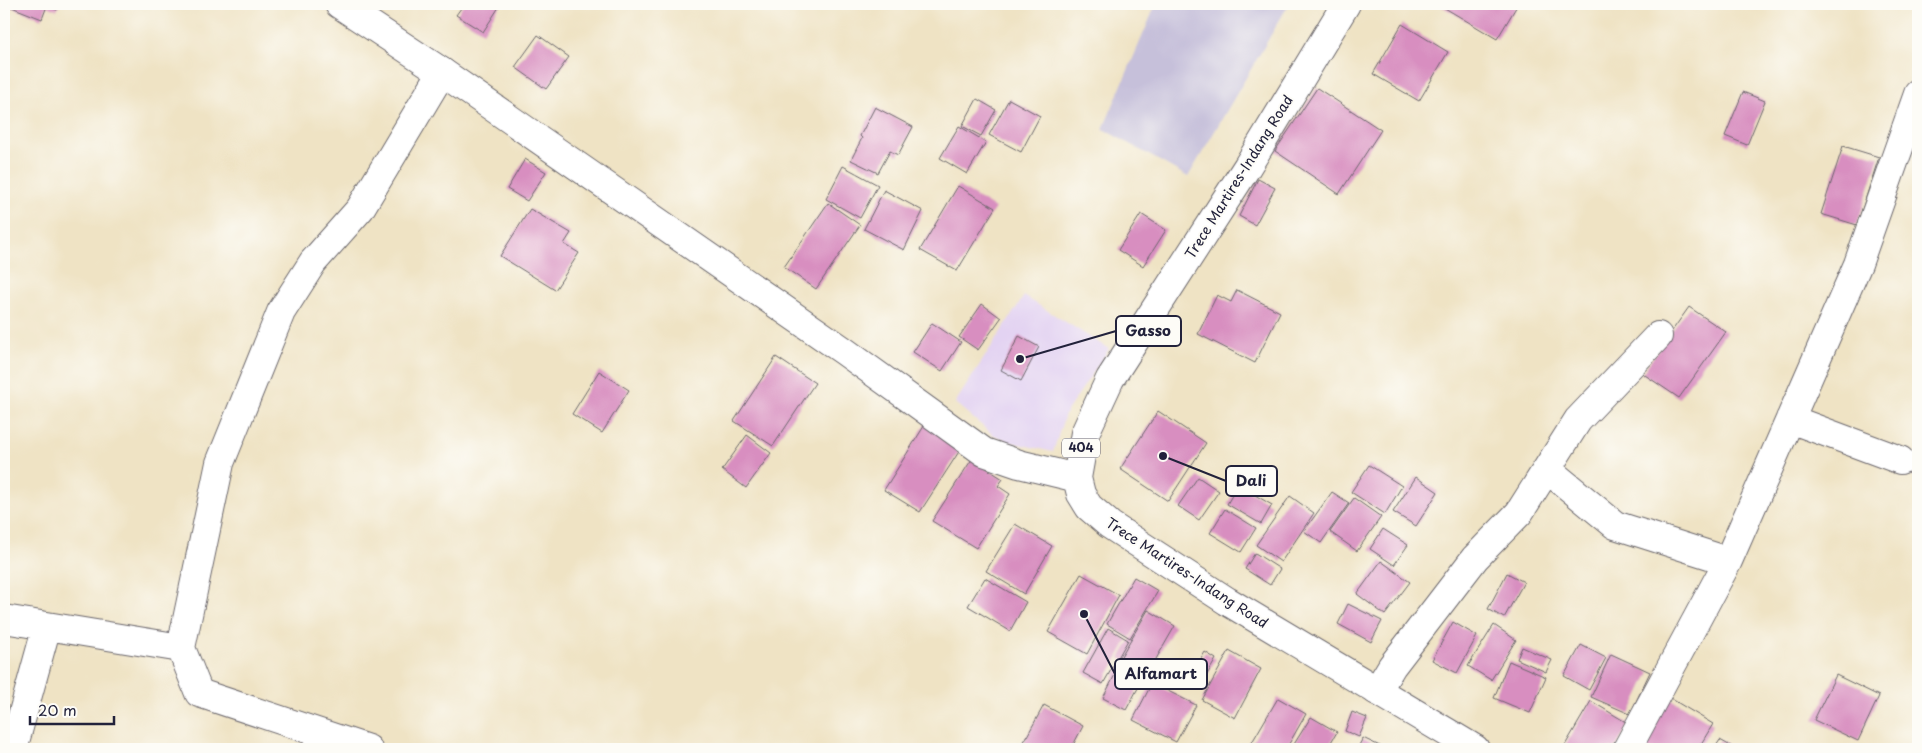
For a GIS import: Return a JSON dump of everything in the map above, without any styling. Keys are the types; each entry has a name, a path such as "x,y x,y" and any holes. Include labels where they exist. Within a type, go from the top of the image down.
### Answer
{"street":[{"path":"339,4 442,72 844,351 984,452 1019,464 1077,478"},
{"name":"Trece Martires-Indang Road","path":"1346,4 1247,167 1110,379 1084,433 1077,478 1081,494 1089,507 1110,525 1227,601 1476,749"},
{"path":"368,749 200,693 181,648 220,463 280,312 313,262 368,198 442,72"},
{"path":"1627,749 1728,561 1858,264 1918,94"},
{"path":"1378,691 1392,666 1475,558 1519,513 1578,420 1658,336"},
{"path":"1790,419 1900,460"},
{"path":"1547,469 1616,524 1728,561"},
{"path":"4,619 181,648"},
{"path":"13,749 47,626"}],"shaded area":[{"path":"1156,4 1289,4 1188,177 1103,129"},
{"path":"1024,296 1109,349 1065,414 1053,452 1010,442 992,434 955,403"}],"building":[{"path":"4,4 60,4 57,10 47,6 42,19"},
{"path":"464,4 501,4 483,32 456,15"},
{"path":"1438,4 1518,4 1497,39"},
{"path":"1402,24 1448,52 1419,101 1373,74"},
{"path":"538,35 569,57 546,89 515,67"},
{"path":"1317,88 1381,130 1339,194 1275,151"},
{"path":"1743,92 1765,101 1747,145 1725,136"},
{"path":"977,99 996,110 981,136 962,126"},
{"path":"1009,99 1040,116 1021,152 989,135"},
{"path":"875,107 913,127 898,155 890,151 878,173 851,160 862,138 860,136"},
{"path":"959,126 986,142 967,174 940,158"},
{"path":"1843,146 1879,157 1857,225 1821,214"},
{"path":"525,159 546,172 527,201 507,189"},
{"path":"843,166 878,185 860,218 826,199"},
{"path":"1258,179 1275,188 1255,225 1239,216"},
{"path":"958,186 995,208 957,271 920,250"},
{"path":"884,190 923,211 904,250 864,229"},
{"path":"828,203 860,225 816,289 784,267"},
{"path":"530,209 571,233 564,244 579,253 555,290 500,256"},
{"path":"1141,214 1166,230 1143,266 1118,250"},
{"path":"1237,290 1280,312 1255,363 1198,334 1217,295 1231,302"},
{"path":"982,304 1001,318 978,350 959,337"},
{"path":"1689,307 1726,332 1679,398 1642,373"},
{"path":"932,323 961,342 942,371 913,352"},
{"path":"1019,336 1039,347 1021,381 1001,370"},
{"path":"776,357 815,383 773,446 734,421"},
{"path":"599,371 629,390 602,433 572,414"},
{"path":"1158,411 1206,443 1168,501 1120,469"},
{"path":"926,423 962,447 920,512 884,490"},
{"path":"747,435 771,453 746,488 722,470"},
{"path":"972,459 1003,479 998,486 1010,494 976,548 932,521"},
{"path":"1369,465 1402,486 1385,514 1351,492"},
{"path":"1198,477 1219,491 1199,520 1178,506"},
{"path":"1416,477 1438,492 1416,526 1393,512"},
{"path":"1238,485 1272,505 1261,524 1227,504"},
{"path":"1332,492 1349,503 1321,543 1304,531"},
{"path":"1290,496 1314,513 1281,562 1256,545"},
{"path":"1354,498 1381,517 1357,551 1330,532"},
{"path":"1225,509 1256,528 1241,552 1210,533"},
{"path":"1015,524 1052,546 1024,594 986,571"},
{"path":"1383,529 1408,545 1394,565 1370,549"},
{"path":"1255,553 1280,569 1270,585 1245,569"},
{"path":"1381,561 1410,582 1385,615 1357,594"},
{"path":"1507,573 1524,582 1504,618 1488,609"},
{"path":"1081,574 1119,595 1087,654 1048,632"},
{"path":"1134,577 1158,591 1130,638 1107,624"},
{"path":"985,578 1026,602 1010,631 968,606"},
{"path":"1348,604 1382,621 1371,642 1338,624"},
{"path":"1148,610 1175,626 1148,673 1120,658"},
{"path":"1453,622 1477,636 1457,673 1432,660"},
{"path":"1494,625 1516,640 1491,680 1468,666"},
{"path":"1108,628 1128,640 1103,684 1083,673"},
{"path":"1581,645 1606,658 1589,690 1564,676"},
{"path":"1522,647 1552,660 1546,672 1517,659"},
{"path":"1229,651 1261,669 1235,718 1202,700"},
{"path":"1205,652 1216,659 1200,687 1188,681"},
{"path":"1611,654 1650,672 1630,714 1591,697"},
{"path":"1509,661 1546,677 1530,713 1494,698"},
{"path":"1119,667 1143,679 1126,710 1103,698"},
{"path":"1836,675 1879,696 1858,741 1814,720"},
{"path":"1152,683 1196,705 1176,742 1133,720"},
{"path":"1665,695 1713,724 1698,749 1633,749"},
{"path":"1278,698 1306,714 1286,749 1248,749"},
{"path":"1591,701 1629,724 1615,749 1567,749 1564,747"},
{"path":"1044,705 1083,726 1071,749 1020,749"},
{"path":"1352,712 1367,718 1359,737 1345,731"},
{"path":"1311,717 1337,732 1327,749 1291,749"},
{"path":"1363,738 1386,749 1357,749"},
{"path":"1720,740 1736,749 1714,749"}],"place":[{"name":"Gasso","path":"1020,359"},
{"name":"Dali","path":"1163,456"},
{"name":"Alfamart","path":"1084,614"}]}
